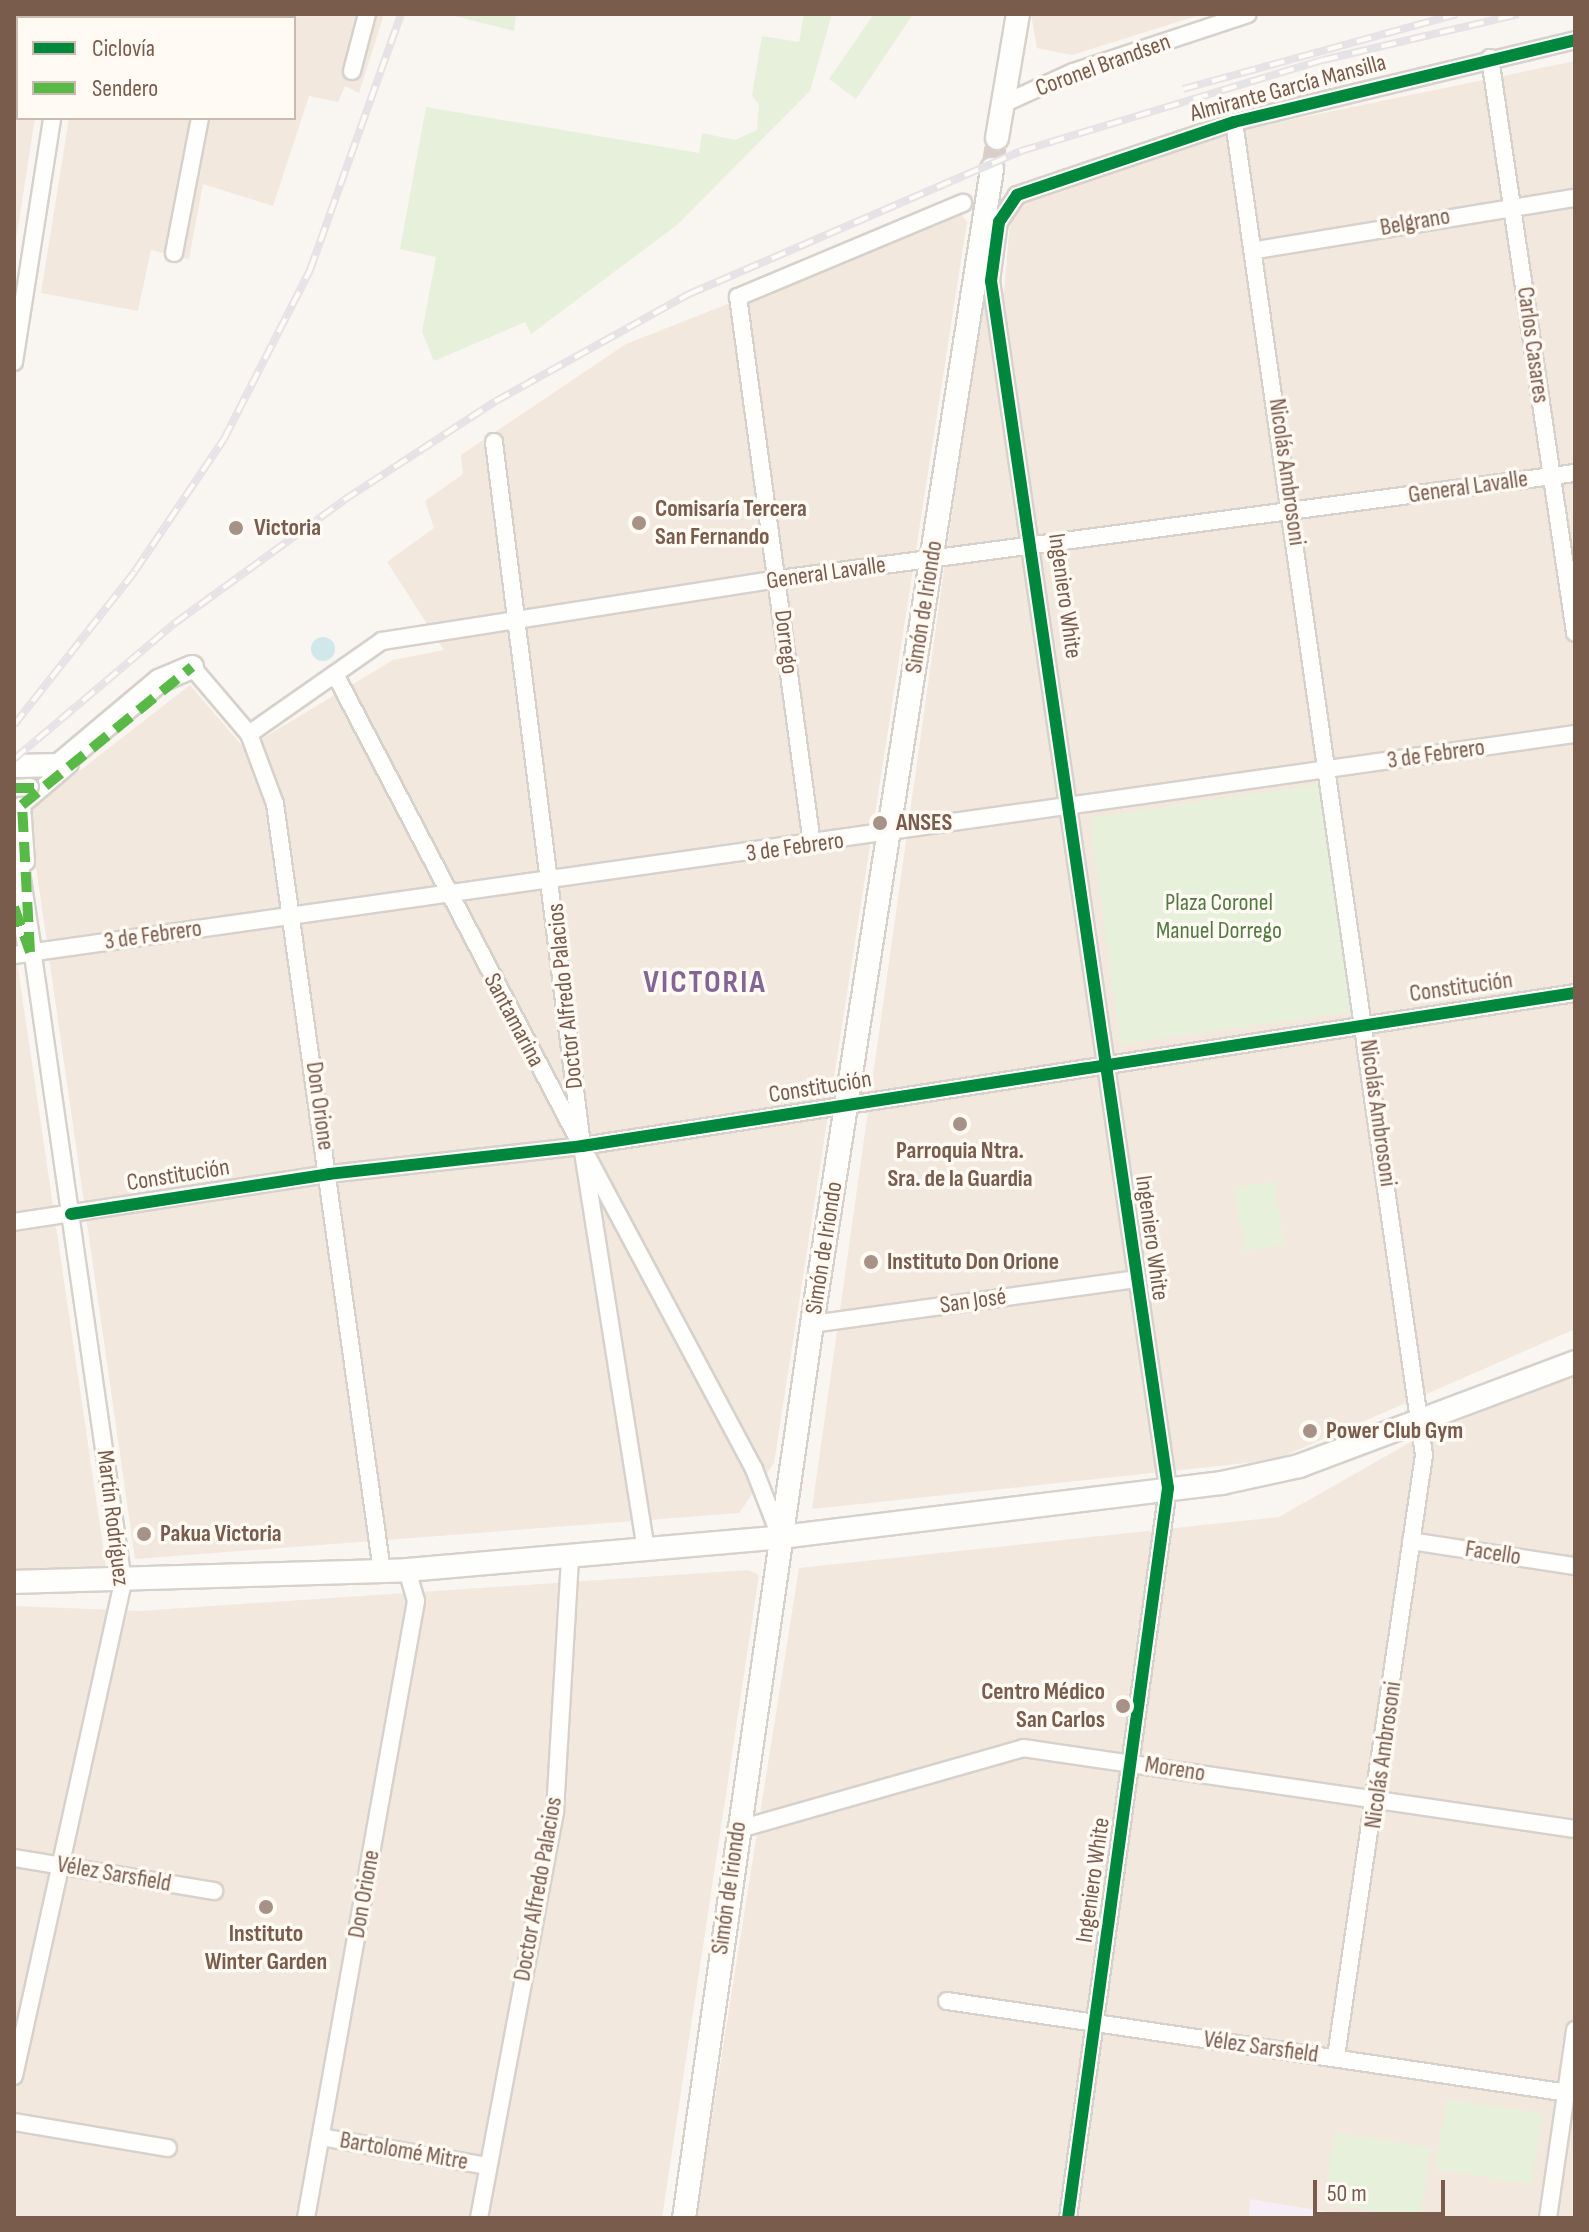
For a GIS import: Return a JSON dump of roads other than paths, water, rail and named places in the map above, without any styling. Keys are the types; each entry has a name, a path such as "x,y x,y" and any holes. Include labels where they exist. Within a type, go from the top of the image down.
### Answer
{"street":[{"path":"352,71 367,14"},
{"path":"997,138 1018,14"},
{"name":"Coronel Brandsen","path":"1003,104 1073,72 1248,14"},
{"name":"Almirante García Mansilla","path":"1017,195 1234,122 1575,40"},
{"name":"Carlos Casares","path":"1490,58 1575,633"},
{"path":"14,362 17,322 52,120"},
{"path":"174,253 200,120"},
{"name":"Nicolás Ambrosoni","path":"1234,122 1256,250 1422,1423 1411,1541 1378,1800 1336,2057"},
{"path":"983,280 992,169"},
{"name":"Simón de Iriondo","path":"684,2218 736,1830 932,559 983,280 999,222 1017,195"},
{"name":"Belgrano","path":"1256,250 1512,204 1575,198"},
{"name":"Dorrego","path":"812,844 779,579 738,297 963,203"},
{"name":"Ingeniero White","path":"983,280 1036,545 1135,1279 1168,1488 1068,2218"},
{"name":"Doctor Alfredo Palacios","path":"494,442 553,883 582,1146 646,1548"},
{"name":"General Lavalle","path":"249,734 382,641 779,579 1575,473"},
{"path":"192,667 24,791 16,766 59,765 159,681 192,667"},
{"name":"Don Orione","path":"192,667 249,734 266,762 295,916 382,1571"},
{"name":"Santamarina","path":"335,674 448,898 754,1469 781,1537"},
{"name":"3 de Febrero","path":"22,953 448,898 1575,734"},
{"name":"Martín Rodríguez","path":"22,953 21,813 24,791"},
{"path":"14,846 22,953"},
{"name":"Martín Rodríguez","path":"14,907 71,1214 123,1582 14,2076"},
{"name":"Constitución","path":"14,1222 329,1174 582,1146 847,1106 1106,1061 1575,993"},
{"name":"San José","path":"812,1324 1135,1279"},
{"path":"14,1582 123,1582 407,1570 781,1537 1263,1476 1422,1423 1575,1362"},
{"name":"Facello","path":"1411,1541 1575,1566"},
{"name":"Doctor Alfredo Palacios","path":"479,2218 555,1811 570,1556"},
{"name":"Don Orione","path":"306,2218 416,1601 407,1570"},
{"name":"Moreno","path":"736,1830 995,1751 1131,1762 1575,1829"},
{"name":"Vélez Sarsfield","path":"14,1858 214,1891"},
{"name":"Vélez Sarsfield","path":"947,2001 1570,2093"},
{"path":"1548,2218 1570,2093 1575,2030"},
{"path":"14,2122 168,2148"},
{"name":"Bartolomé Mitre","path":"321,2137 487,2166"}],"water":[{"path":"323,637 331,641 335,649 331,657 323,661 315,657 311,649 315,641"}],"tunnel":[{"path":"992,169 997,138"}],"railway":[{"path":"14,725 135,571 224,439 310,270 401,14"},
{"path":"1183,89 1457,14"},
{"path":"14,759 175,623 344,500 496,401 689,294 1021,151 1323,60 1519,14"}],"place":[{"name":"Comisaría Tercera San Fernando","path":"639,523"},
{"name":"Victoria","path":"236,528"},
{"name":"ANSES","path":"880,823"},
{"name":"Parroquia Ntra. Sra. de la Guardia","path":"960,1124"},
{"name":"Instituto Don Orione","path":"871,1262"},
{"name":"Power Club Gym","path":"1310,1431"},
{"name":"Pakua Victoria","path":"144,1534"},
{"name":"Centro Médico San Carlos","path":"1123,1706"},
{"name":"Instituto Winter Garden","path":"266,1907"}],"district":[{"name":"VICTORIA","path":"705,983"}],"park label":[{"name":"Plaza Coronel Manuel Dorrego","path":"1219,917"}]}
